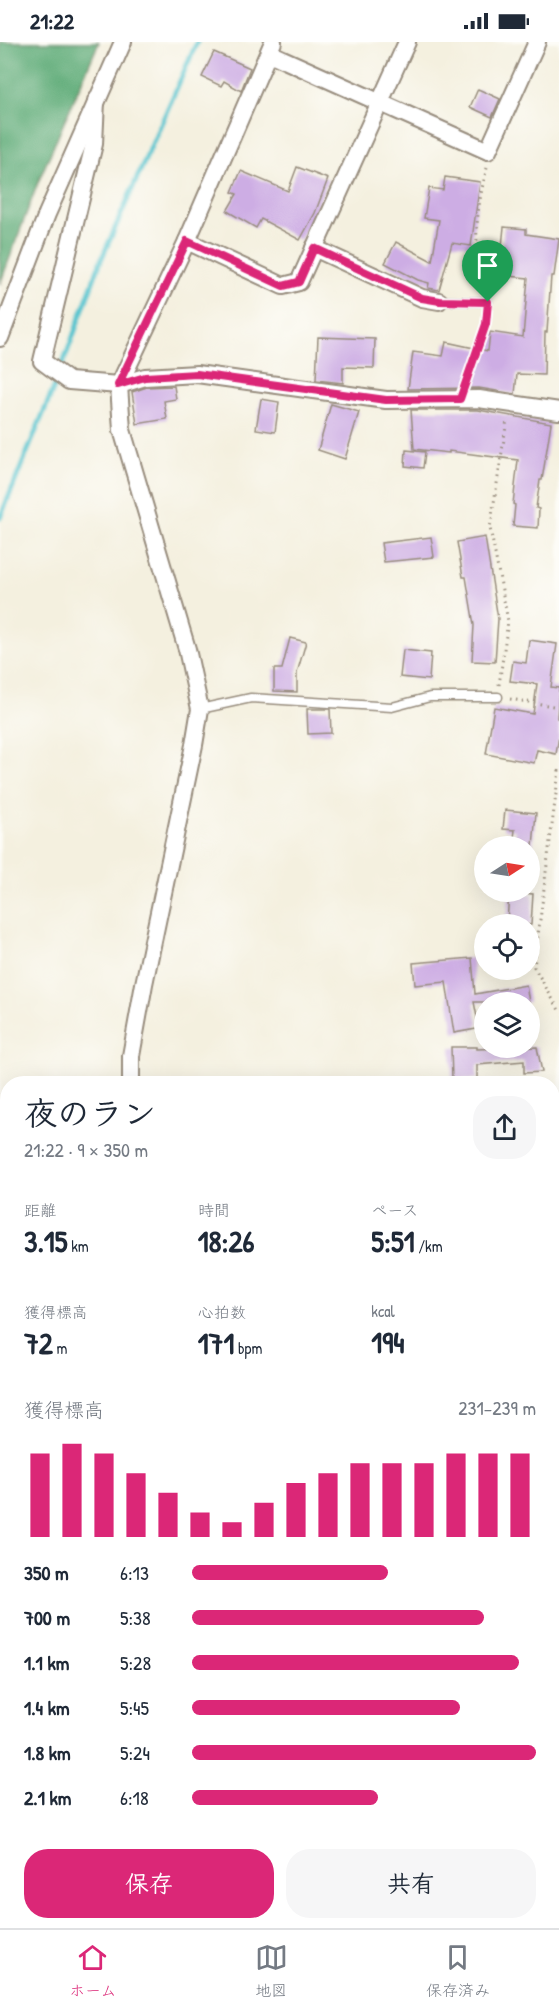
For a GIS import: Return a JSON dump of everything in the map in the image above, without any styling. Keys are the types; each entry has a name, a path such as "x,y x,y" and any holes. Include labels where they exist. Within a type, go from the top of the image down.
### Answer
{"street":[{"path":"0,338 47,214 123,42"},
{"path":"187,241 283,286 299,282 407,42"},
{"path":"131,1076 131,1056 144,984 200,709 187,649 122,430 118,385 187,241 271,47 381,103 488,151 537,42"},
{"path":"96,101 94,144 42,361 69,381 118,385 145,377 197,374 386,400 479,399 559,411"},
{"path":"314,248 422,298 440,301"}],"lane":[{"path":"440,301 488,302"},
{"path":"200,709 251,698 392,707 430,697 498,697"}],"path":[{"path":"460,399 486,324 489,282 478,255 478,235 482,187 489,158 488,151"},
{"path":"509,404 490,528 508,621 498,697 559,707"},
{"path":"559,770 534,967 559,1010"}],"green space":[{"path":"0,42 99,42 39,180 0,284"}],"building":[{"path":"214,52 250,68 241,91 224,81 221,86 202,77"},
{"path":"478,89 500,99 492,117 470,107"},
{"path":"297,167 328,179 315,213 300,240 261,219 256,228 227,211 237,194 232,192 241,171 288,191"},
{"path":"445,177 480,182 471,246 452,243 439,290 428,288 429,283 418,280 385,263 396,242 432,261 439,220 424,218 429,188 443,190"},
{"path":"504,227 526,229 526,234 559,239 554,276 551,276 547,332 545,332 544,375 517,374 515,394 479,388 408,389 413,352 443,356 446,342 488,351 490,332 523,337 528,278 499,275"},
{"path":"318,337 375,339 374,368 343,367 343,383 316,380"},
{"path":"174,386 176,399 164,401 167,419 137,424 132,392 147,387"},
{"path":"261,399 279,402 275,432 256,429"},
{"path":"331,404 359,412 345,459 318,450"},
{"path":"411,410 478,410 551,423 536,508 539,509 538,528 513,526 518,460 414,449"},
{"path":"406,450 425,452 423,468 405,466"},
{"path":"431,537 434,557 384,562 381,543"},
{"path":"485,537 498,619 495,662 472,661 474,625 457,542"},
{"path":"290,638 306,642 297,673 297,692 274,691 274,669 282,669"},
{"path":"529,640 557,644 551,687 559,688 557,718 559,719 559,736 556,754 537,750 534,763 486,754 494,707 533,714 537,684 510,681 513,661 526,663"},
{"path":"403,650 431,653 429,680 400,677"},
{"path":"307,709 330,709 331,733 308,734"},
{"path":"505,810 536,813 534,836 514,836 515,830 503,829"},
{"path":"508,902 532,902 532,914 508,914"},
{"path":"472,958 475,992 474,1029 454,1033 446,982 415,985 413,963"},
{"path":"526,985 527,992 486,992"},
{"path":"451,1047 474,1047 474,1058 539,1058 542,1072 524,1073 524,1061 477,1065 477,1076 452,1076"}],"waterway":[{"path":"0,518 57,380 101,260 197,42"}],"route":[{"path":"187,241 283,286 299,282 314,248 422,298 440,301 488,302 486,324 460,399 386,400 197,374 145,377 118,385 187,241"}]}
